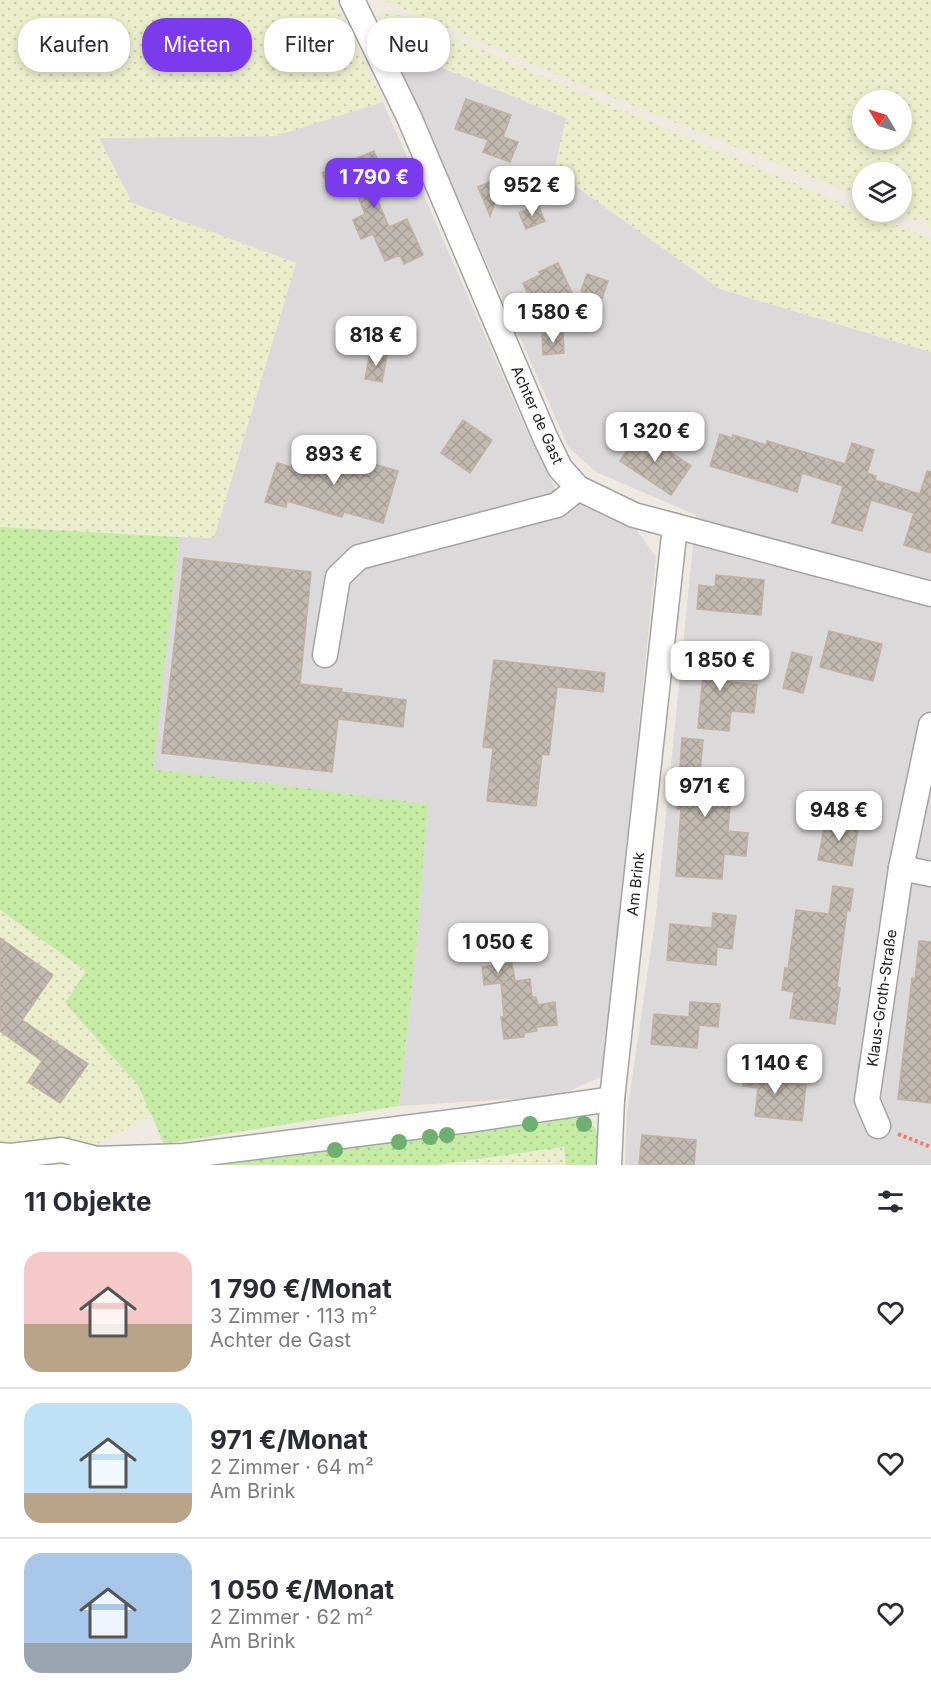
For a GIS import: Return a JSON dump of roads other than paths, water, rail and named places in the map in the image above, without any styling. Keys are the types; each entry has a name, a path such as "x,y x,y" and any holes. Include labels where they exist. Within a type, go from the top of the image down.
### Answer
{"street":[{"name":"Achter de Gast","path":"352,0 409,117 545,437 560,468 578,488 634,515 931,594"},
{"path":"325,655 338,577 359,557 557,505 578,488"},
{"name":"Am Brink","path":"609,1165 612,1099 675,526"},
{"name":"Klaus-Groth-Straße","path":"878,1126 867,1100 901,868 931,725"},
{"path":"901,868 931,874"},
{"path":"0,1155 11,1156 62,1150 97,1162 184,1156 468,1120 612,1099"}]}
